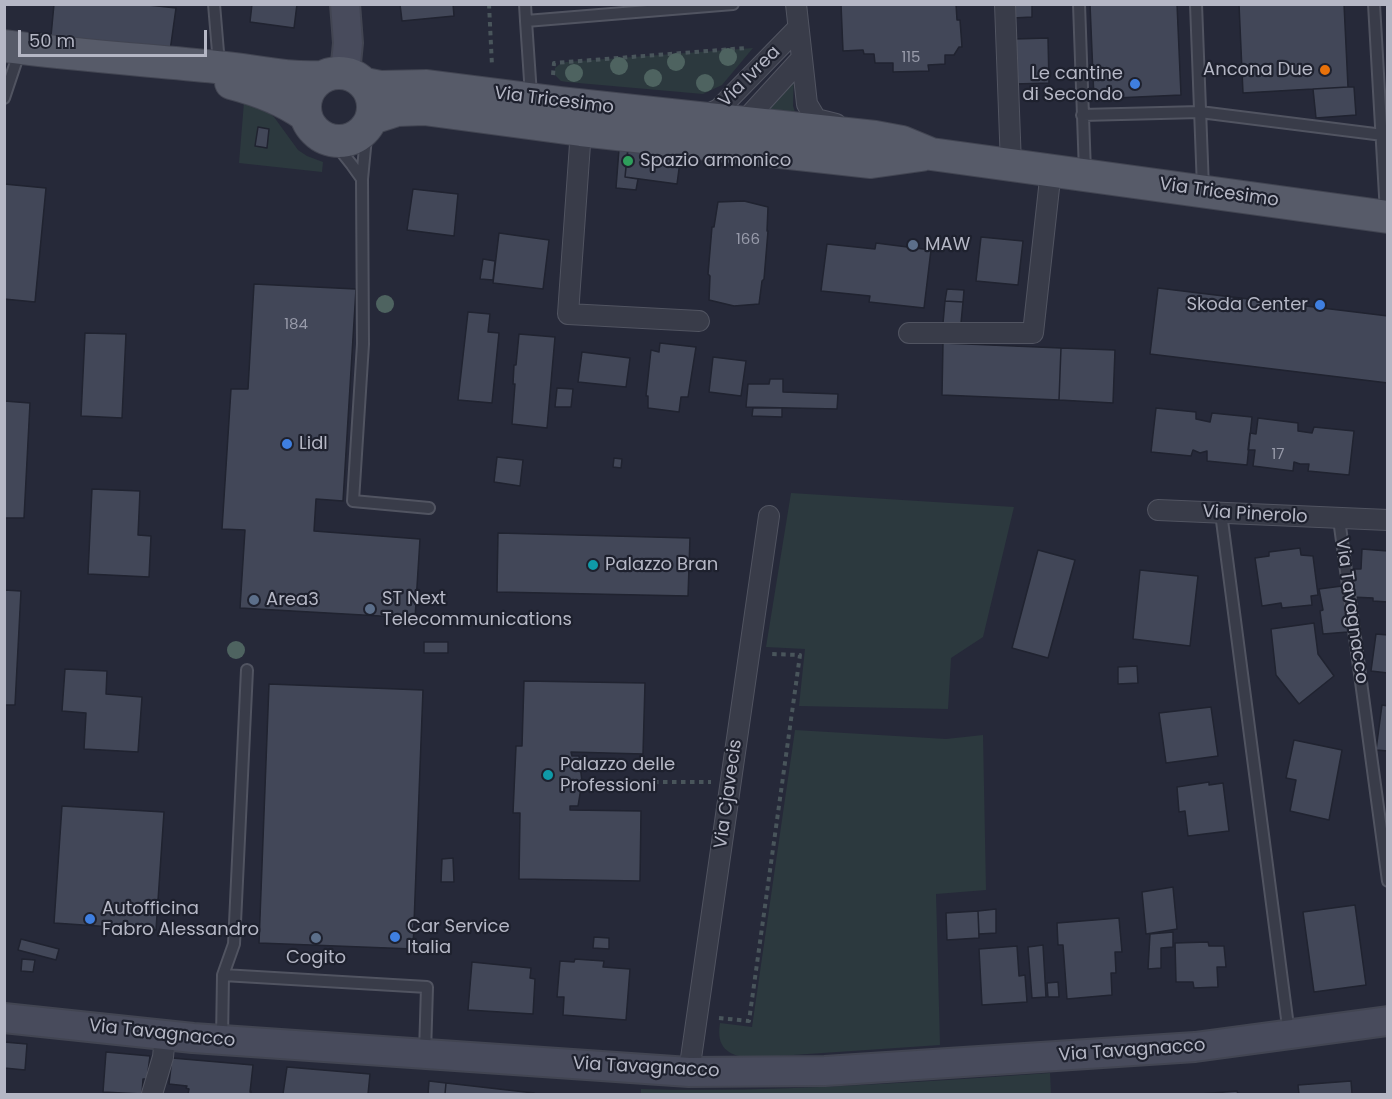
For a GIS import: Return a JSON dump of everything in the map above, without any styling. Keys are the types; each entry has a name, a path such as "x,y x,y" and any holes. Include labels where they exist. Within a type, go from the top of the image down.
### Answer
{"main road":[{"name":"Via Tricesimo","path":"13,47 219,67 298,78 344,78 380,87 427,86 542,91 696,118 875,137 902,142 931,154 1387,216"},
{"name":"Via Tricesimo","path":"101,57 251,88 287,103 305,115 315,131 333,141 348,140 361,134 369,122 398,110 424,109 581,130 871,162 931,154"},
{"path":"305,115 306,97 311,87 344,78 372,96 374,107 369,122"}],"street":[{"path":"344,78 348,43 345,4"},
{"name":"Via Ivrea","path":"796,4 807,104 816,119 831,124 871,128 902,142"},
{"path":"1005,4 1011,165"},
{"name":"Via Ivrea","path":"696,118 719,109 798,28"},
{"name":"Via Ivrea","path":"742,123 801,59"},
{"name":"Via Tricesimo","path":"699,321 568,314 581,130 622,128 718,139 729,136 742,123"},
{"path":"909,333 1033,333 1051,170"},
{"name":"Via Pinerolo","path":"1158,510 1388,520"},
{"name":"Via Cjavecis","path":"689,1072 769,516"},
{"name":"Via Tavagnacco","path":"4,1018 222,1041 689,1072 825,1071 1195,1047 1388,1021"},
{"path":"152,1095 163,1057 165,1036"}],"lane":[{"path":"214,4 219,67"},
{"path":"525,4 526,21 542,91"},
{"path":"526,21 733,4"},
{"path":"1078,4 1085,175"},
{"path":"1196,4 1203,191"},
{"path":"1374,4 1387,216"},
{"path":"4,98 13,47"},
{"path":"1082,115 1200,112 1383,135"},
{"path":"369,122 362,180 363,344 353,501 429,508"},
{"path":"333,141 362,180"},
{"path":"1221,513 1289,1034"},
{"name":"Via Tavagnacco","path":"1339,519 1388,880"},
{"path":"222,1041 224,975 234,944 247,670"},
{"path":"224,975 427,987 425,1054"}],"path":[{"path":"489,4 493,51"},
{"path":"542,91 554,63 753,48"},
{"path":"697,1015 749,1021 800,655 749,653"},
{"path":"582,782 731,782"}],"shaded area":[{"path":"753,48 722,85 703,94 567,82 561,81 555,75 555,68 566,62"},
{"path":"794,72 793,106 797,118 760,113"},
{"path":"244,102 264,109 274,117 298,150 323,162 322,172 239,163"},
{"path":"791,493 1014,507 983,637 951,658 948,709 799,706 805,649 766,647"},
{"path":"795,730 946,739 983,735 986,890 936,894 940,1045 749,1058 729,1052 722,1044 720,1023 752,1027"},
{"path":"1050,1073 1051,1094 641,1094 641,1089 794,1088"}],"building":[{"path":"54,4 139,4 176,8 170,51 51,36"},
{"path":"252,4 297,4 294,28 250,22"},
{"path":"400,4 453,4 454,16 402,21"},
{"path":"841,4 956,4 962,47 959,47 954,55 945,55 945,64 928,65 929,71 893,72 893,63 875,63 874,54 864,54 863,50 843,51"},
{"path":"1012,4 1032,4 1032,17 1013,18"},
{"path":"1090,4 1177,4 1181,95 1094,99"},
{"path":"1239,4 1344,4 1348,87 1243,93"},
{"path":"1048,38 1049,83 1015,84 1014,39"},
{"path":"1354,87 1356,115 1316,118 1313,89"},
{"path":"258,127 269,129 267,148 255,146"},
{"path":"628,147 681,154 677,184 625,177"},
{"path":"619,149 628,150 625,177 638,179 636,190 616,188"},
{"path":"4,184 46,188 35,302 4,299"},
{"path":"413,189 458,194 454,236 407,230"},
{"path":"744,201 768,207 764,279 759,304 734,306 709,300 710,276 708,274 712,227 714,227 718,202"},
{"path":"499,233 549,240 543,289 493,283"},
{"path":"981,237 1023,241 1018,285 976,281"},
{"path":"876,243 931,250 924,308 869,302 870,296 821,291 827,244 875,249"},
{"path":"483,259 495,261 493,280 480,279"},
{"name":"Lidl","path":"254,284 356,289 343,501 316,499 314,531 420,539 415,618 240,608 245,530 222,529 231,389 248,389"},
{"path":"1158,288 1388,316 1388,383 1150,354"},
{"path":"947,289 964,290 963,302 945,301"},
{"path":"945,301 963,302 961,323 943,323"},
{"path":"468,312 490,314 488,332 499,333 492,403 458,400"},
{"path":"85,333 126,334 122,418 81,416"},
{"path":"519,334 555,337 547,428 512,424 514,365 516,365"},
{"path":"660,343 696,347 688,397 681,397 679,412 648,408 648,396 646,396 651,350 659,352"},
{"path":"943,343 1061,348 1059,400 942,395"},
{"path":"1061,348 1115,350 1113,403 1059,400"},
{"path":"582,352 630,358 626,387 578,382"},
{"path":"713,357 746,361 741,396 709,392"},
{"path":"770,379 783,379 783,392 838,394 837,409 746,407 748,384 769,384"},
{"path":"557,388 573,389 571,407 555,407"},
{"path":"4,401 30,403 24,518 4,518"},
{"path":"753,408 782,408 782,417 752,416"},
{"path":"1156,408 1196,412 1196,419 1210,422 1212,413 1252,417 1247,465 1207,461 1207,451 1200,453 1193,450 1191,456 1151,452"},
{"path":"1258,418 1298,423 1298,431 1312,433 1314,427 1354,431 1349,475 1308,471 1309,464 1294,462 1293,471 1253,466 1255,450 1248,450 1250,433 1256,434"},
{"path":"497,457 523,460 520,486 494,482"},
{"path":"614,458 622,459 621,468 613,467"},
{"path":"92,489 140,491 138,535 151,536 149,577 88,574"},
{"name":"Palazzo Bran","path":"498,533 690,538 688,596 497,592"},
{"path":"1300,548 1301,555 1313,556 1318,595 1311,596 1312,605 1282,608 1281,603 1262,606 1255,558 1269,556 1269,552"},
{"path":"1362,549 1388,551 1388,602 1373,601 1373,598 1352,597 1353,569 1361,569"},
{"path":"1038,550 1075,560 1048,658 1012,648"},
{"path":"1140,570 1198,576 1190,646 1133,639"},
{"path":"1342,586 1348,632 1323,634 1320,611 1323,610 1319,589"},
{"path":"4,590 21,591 15,705 4,705"},
{"path":"1314,623 1318,654 1334,676 1299,704 1276,675 1271,629"},
{"path":"1376,634 1388,635 1388,673 1371,671"},
{"path":"424,642 448,642 448,653 424,653"},
{"path":"1137,666 1138,683 1118,684 1118,667"},
{"path":"65,669 107,671 106,694 142,697 138,752 84,749 86,713 62,711"},
{"name":"Palazzo delle Professioni","path":"524,681 645,683 643,754 571,752 572,756 579,756 582,782 578,806 570,806 570,810 641,811 640,881 519,879 520,813 513,813 516,746 522,746"},
{"path":"269,684 423,690 413,949 259,943"},
{"path":"1382,705 1388,706 1388,751 1376,750"},
{"path":"1211,707 1218,756 1166,763 1159,713"},
{"path":"1294,740 1342,750 1329,820 1290,811 1296,780 1286,778"},
{"path":"1209,782 1209,785 1223,783 1229,831 1188,836 1185,811 1179,812 1177,787"},
{"path":"62,806 164,812 156,930 54,923"},
{"path":"453,858 454,882 441,882 442,859"},
{"path":"1173,887 1177,929 1146,934 1142,892"},
{"path":"1355,905 1366,985 1314,992 1303,912"},
{"path":"996,909 996,933 979,934 978,911"},
{"path":"978,911 979,938 947,940 946,913"},
{"path":"1119,918 1122,952 1115,952 1116,973 1111,973 1112,995 1067,999 1063,945 1058,945 1057,923"},
{"path":"1173,932 1173,947 1161,948 1161,968 1148,969 1150,934"},
{"path":"594,937 609,938 609,949 593,948"},
{"path":"21,939 59,949 56,960 18,950"},
{"path":"1208,942 1209,946 1224,946 1226,967 1217,967 1218,987 1194,988 1193,982 1176,982 1175,943"},
{"path":"1043,945 1046,997 1032,998 1028,947"},
{"path":"1017,946 1019,976 1025,975 1027,1002 982,1005 979,949"},
{"path":"22,959 35,960 33,972 21,971"},
{"path":"575,959 604,961 603,967 630,969 626,1020 563,1015 564,997 557,997 560,961 574,962"},
{"path":"472,962 531,968 530,978 535,979 533,1014 468,1010"},
{"path":"1058,982 1059,997 1048,997 1047,983"},
{"path":"4,1042 27,1044 25,1070 4,1068"},
{"path":"106,1052 150,1056 147,1079 143,1079 142,1094 103,1092"},
{"path":"172,1058 253,1065 251,1094 188,1094 187,1086 169,1084"},
{"path":"287,1067 370,1074 368,1094 283,1094"},
{"path":"429,1081 446,1083 445,1094 428,1094"},
{"path":"1351,1081 1352,1094 1299,1094 1298,1085"},
{"path":"446,1083 534,1093 534,1094 445,1094"},
{"path":"1237,1091 1238,1094 1201,1094"}],"place":[{"name":"Ancona Due","path":"1325,70"},
{"name":"Le cantine di Secondo","path":"1135,84"},
{"name":"Spazio armonico","path":"628,161"},
{"name":"MAW","path":"913,245"},
{"name":"Skoda Center","path":"1320,305"},
{"name":"Lidl","path":"287,444"},
{"name":"Palazzo Bran","path":"593,565"},
{"name":"Area3","path":"254,600"},
{"name":"ST Next Telecommunications","path":"370,609"},
{"name":"Palazzo delle Professioni","path":"548,775"},
{"name":"Autofficina Fabro Alessandro","path":"90,919"},
{"name":"Car Service Italia","path":"395,937"},
{"name":"Cogito","path":"316,938"}]}
